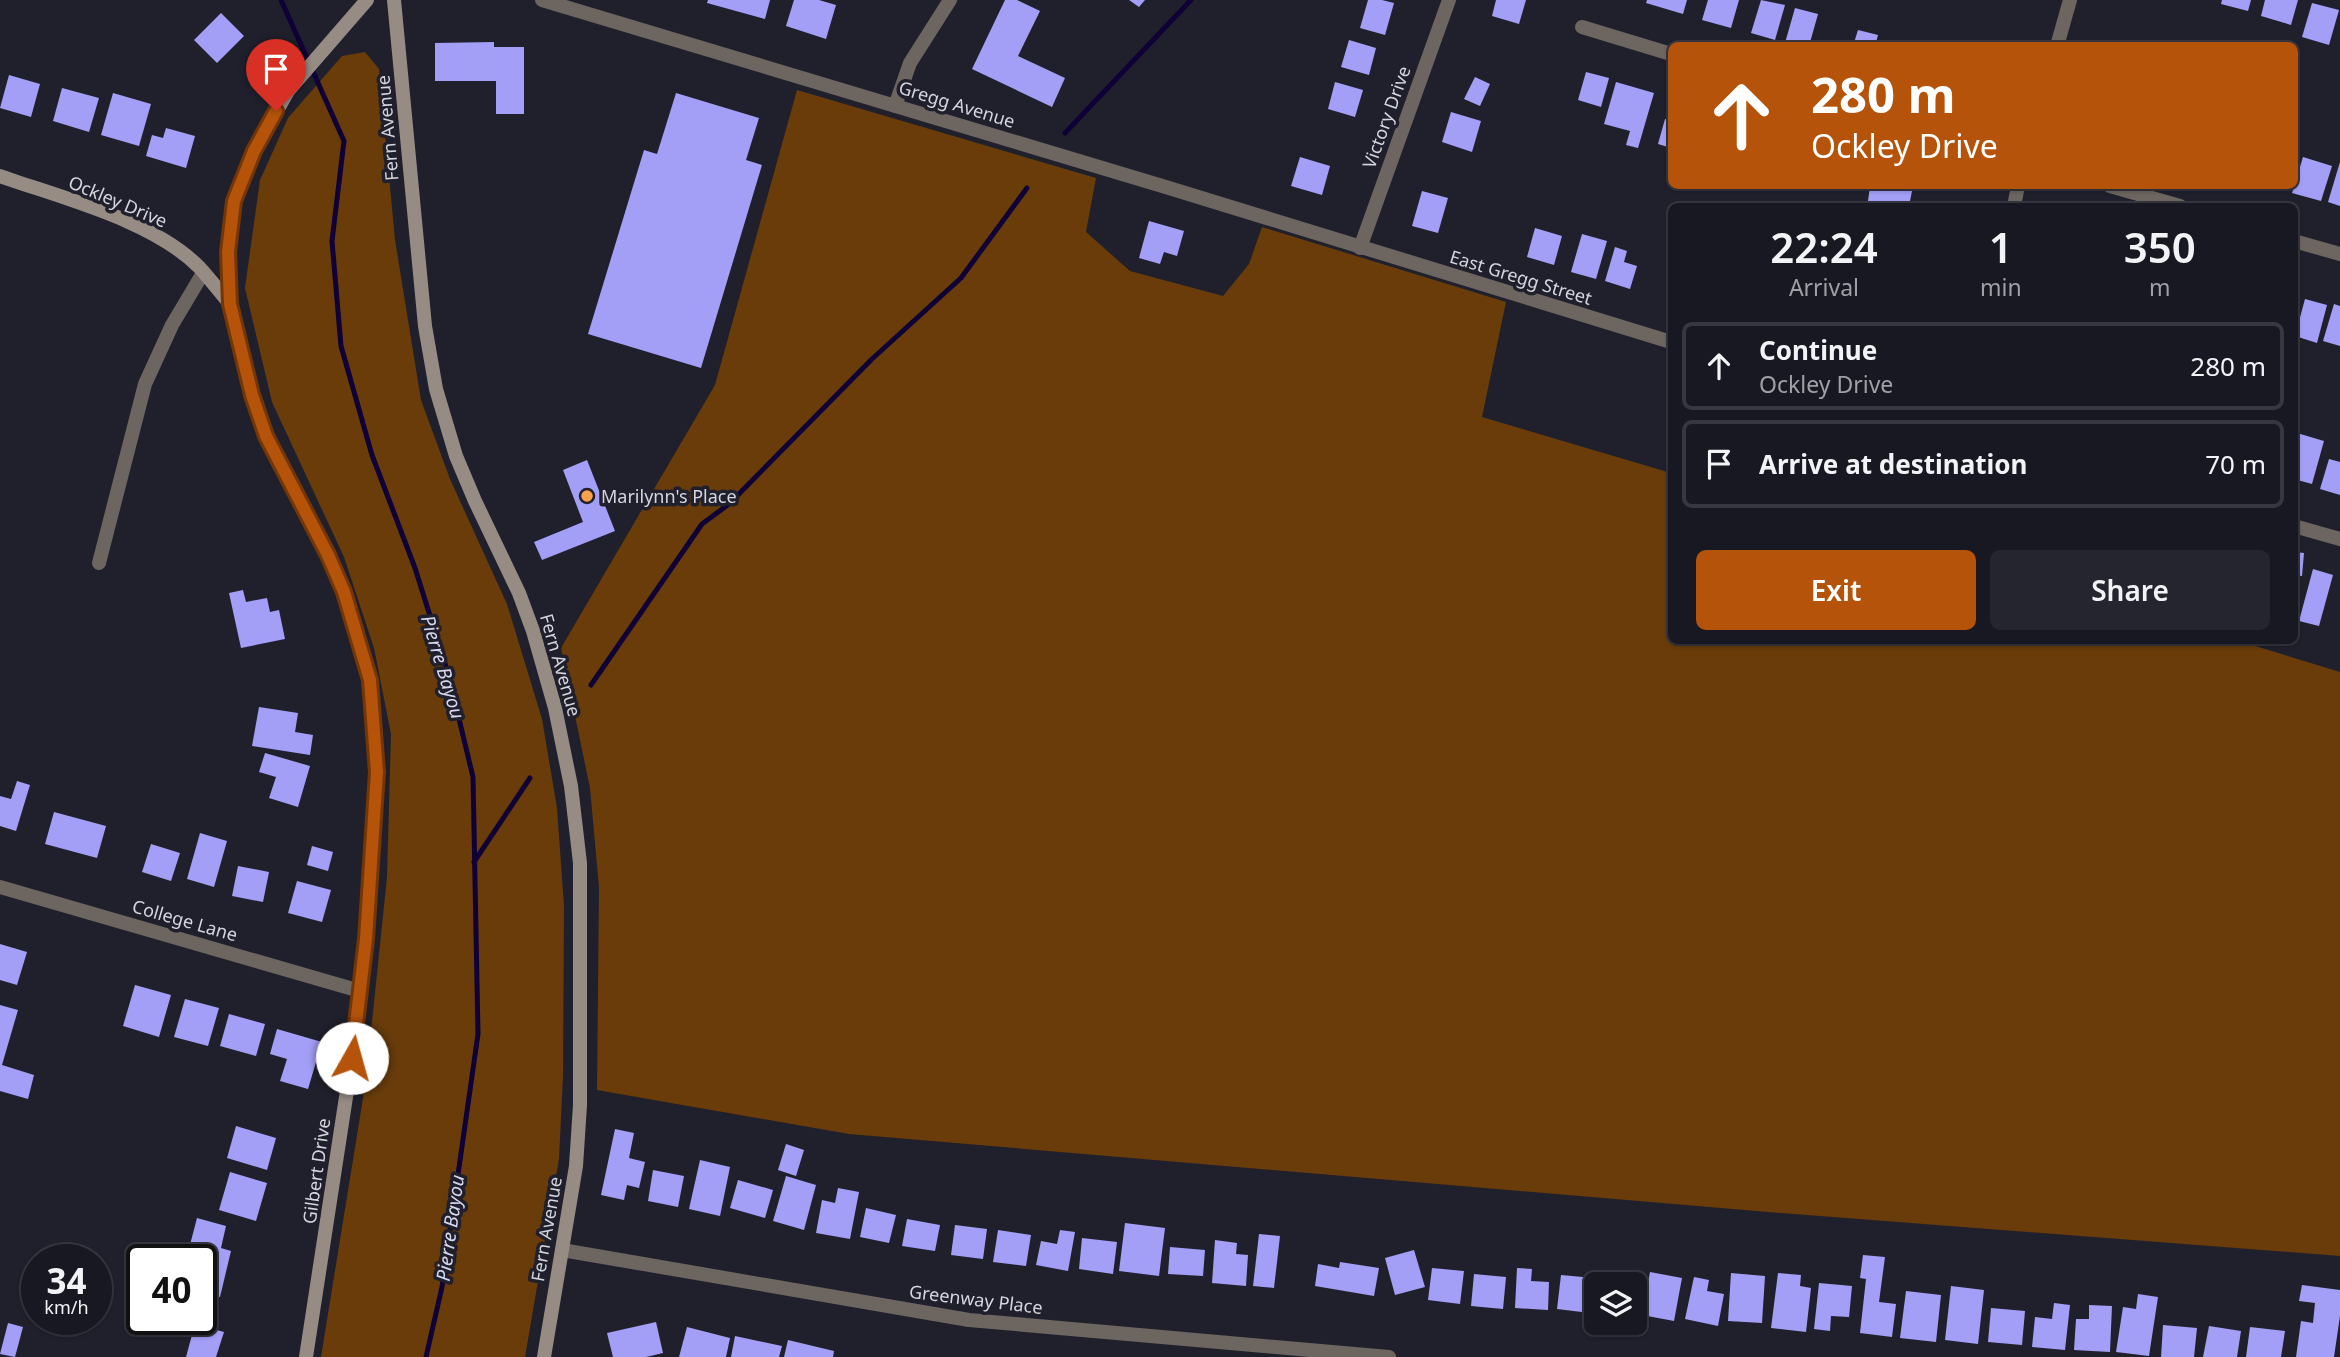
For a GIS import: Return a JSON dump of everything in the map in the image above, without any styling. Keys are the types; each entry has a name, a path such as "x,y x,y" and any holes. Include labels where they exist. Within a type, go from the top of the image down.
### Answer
{"street":[{"name":"Fern Avenue","path":"394,0 425,326 436,389 456,456 519,593 533,631 555,708 571,786 580,863 580,1105 576,1166 544,1357"},
{"name":"Gregg Avenue","path":"542,0 1360,248"},
{"path":"895,106 910,63 950,0"},
{"name":"Victory Drive","path":"1360,248 1449,0"},
{"path":"2058,42 2070,0"},
{"path":"230,304 228,252 234,201 254,151 288,91 362,5"},
{"path":"1582,27 1668,53"},
{"name":"Ockley Drive","path":"0,176 133,224 166,242 204,273 230,304"},
{"path":"2120,189 2170,203"},
{"path":"2298,242 2340,254"},
{"name":"East Gregg Street","path":"1360,248 1668,341"},
{"path":"99,563 145,384 172,325 204,273"},
{"name":"Gilbert Drive","path":"230,304 252,395 266,436 328,555 344,592 370,680 377,772 366,939 352,1058 306,1357"},
{"path":"2298,527 2340,539"},
{"name":"College Lane","path":"0,887 360,990"},
{"name":"Greenway Place","path":"562,1250 969,1320 1389,1357"}],"shaded area":[{"path":"365,52 379,69 395,240 421,400 450,479 507,604 542,719 557,808 564,906 563,1076 559,1159 525,1357 321,1357 366,1080 387,877 391,734 374,648 344,557 272,402 245,288 260,180 288,118 342,56"},
{"path":"797,90 1096,178 1086,232 1130,271 1223,296 1249,264 1262,227 1506,302 1482,417 1668,472 1668,644 2249,644 2340,672 2340,1256 1768,1212 849,1134 597,1090 599,887 590,788 561,648 715,385"}],"building":[{"path":"708,0 770,0 765,19 707,3"},
{"path":"794,0 819,0 836,5 826,39 786,26"},
{"path":"1005,0 1017,0 1040,11 1018,56 1065,78 1052,107 972,69"},
{"path":"1129,0 1145,0 1139,7"},
{"path":"1368,0 1394,3 1385,35 1360,28"},
{"path":"1496,0 1526,0 1519,24 1492,16"},
{"path":"1647,0 1687,0 1683,14 1646,3"},
{"path":"1708,0 1739,0 1731,28 1702,20"},
{"path":"1761,0 1785,5 1775,40 1751,33"},
{"path":"2222,0 2251,0 2248,11 2221,4"},
{"path":"2265,0 2298,0 2291,25 2261,16"},
{"path":"2312,3 2339,10 2329,45 2302,37"},
{"path":"1795,8 1818,14 1810,42 1785,42"},
{"path":"221,13 244,36 217,63 194,40"},
{"path":"1858,30 1878,35 1876,42 1854,42"},
{"path":"1349,40 1376,48 1369,75 1341,67"},
{"path":"494,42 494,47 524,47 524,114 496,114 496,81 435,81 435,43"},
{"path":"1586,72 1609,78 1601,107 1578,100"},
{"path":"9,75 40,84 31,117 0,108"},
{"path":"1475,77 1490,84 1480,106 1464,99"},
{"path":"1335,82 1363,90 1355,117 1328,109"},
{"path":"1616,82 1654,93 1638,148 1626,145 1630,131 1604,124"},
{"path":"62,88 99,98 89,132 53,121"},
{"path":"113,93 151,104 139,146 101,135"},
{"path":"676,93 759,118 746,160 762,165 701,368 588,334 644,150 657,154"},
{"path":"1451,112 1481,121 1472,152 1442,142"},
{"path":"1665,119 1668,120 1668,147 1658,144"},
{"path":"166,128 195,136 186,168 146,156 152,135 163,138"},
{"path":"1300,157 1330,166 1322,195 1291,186"},
{"path":"2303,157 2332,166 2321,201 2292,193 2293,189 2298,189 2298,173"},
{"path":"2340,162 2340,206 2328,202"},
{"path":"1870,189 1912,189 1910,203 1868,201"},
{"path":"1422,191 1448,198 1438,233 1412,226"},
{"path":"1149,221 1184,231 1177,256 1164,252 1160,264 1139,258"},
{"path":"1535,228 1562,236 1554,265 1527,257"},
{"path":"1582,234 1607,241 1596,279 1571,272"},
{"path":"1615,247 1627,251 1624,262 1637,266 1630,289 1605,281"},
{"path":"2305,299 2327,305 2317,343 2298,337 2298,325"},
{"path":"2334,304 2340,306 2340,346 2323,341"},
{"path":"2298,433 2324,441 2312,484 2298,480"},
{"path":"2329,459 2340,462 2340,495 2320,489"},
{"name":"Marilynn's Place","path":"587,460 615,531 542,560 534,542 583,522 563,470"},
{"path":"2298,552 2304,553 2302,576 2298,576"},
{"path":"2313,569 2333,575 2319,626 2299,621"},
{"path":"243,590 246,602 267,598 270,612 279,610 285,639 241,648 229,593"},
{"path":"259,707 298,713 295,732 313,735 310,755 252,746"},
{"path":"265,753 310,766 298,807 269,798 276,777 259,772"},
{"path":"17,781 30,785 16,831 0,826 0,796 11,799"},
{"path":"54,812 106,826 97,858 45,844"},
{"path":"200,833 227,841 214,887 187,879"},
{"path":"151,844 180,853 171,881 142,872"},
{"path":"312,846 333,852 328,871 307,865"},
{"path":"238,866 269,872 263,902 232,896"},
{"path":"297,881 331,890 322,922 288,913"},
{"path":"0,944 27,952 17,985 0,980"},
{"path":"135,985 171,995 159,1037 123,1026"},
{"path":"185,999 219,1008 208,1046 174,1037"},
{"path":"0,1005 18,1010 2,1065 34,1075 28,1099 0,1091"},
{"path":"229,1014 265,1024 256,1056 220,1046"},
{"path":"277,1029 322,1042 308,1089 280,1081 287,1059 270,1054"},
{"path":"236,1126 276,1138 267,1170 227,1158"},
{"path":"615,1129 634,1133 629,1158 645,1162 639,1188 627,1185 624,1200 601,1195"},
{"path":"786,1144 804,1150 796,1176 778,1170"},
{"path":"700,1160 730,1167 720,1216 689,1209"},
{"path":"653,1170 684,1176 678,1207 648,1201"},
{"path":"230,1172 267,1183 256,1221 219,1210"},
{"path":"786,1176 816,1185 804,1230 773,1221"},
{"path":"738,1180 773,1190 765,1218 730,1208"},
{"path":"838,1188 859,1192 850,1239 816,1233 822,1200 835,1203"},
{"path":"866,1208 896,1215 889,1243 860,1237"},
{"path":"197,1218 226,1226 221,1248 231,1251 220,1297 217,1296 217,1244 190,1244"},
{"path":"907,1219 940,1225 935,1251 902,1246"},
{"path":"1125,1223 1165,1228 1159,1276 1119,1271"},
{"path":"955,1225 987,1229 983,1259 951,1255"},
{"path":"998,1230 1031,1235 1026,1266 993,1262"},
{"path":"1060,1230 1075,1232 1068,1271 1036,1265 1041,1241 1057,1244"},
{"path":"1259,1234 1280,1236 1274,1288 1253,1286"},
{"path":"1082,1238 1117,1242 1113,1274 1079,1269"},
{"path":"1215,1240 1237,1243 1236,1254 1248,1255 1246,1286 1212,1283"},
{"path":"1170,1247 1205,1250 1203,1276 1168,1274"},
{"path":"1414,1250 1425,1287 1395,1295 1385,1258"},
{"path":"1863,1255 1885,1257 1879,1302 1896,1304 1892,1337 1860,1333 1866,1279 1860,1278"},
{"path":"1340,1262 1379,1268 1374,1296 1315,1286 1318,1264 1339,1268"},
{"path":"1432,1268 1464,1271 1460,1304 1428,1300"},
{"path":"1517,1268 1532,1269 1531,1281 1549,1282 1548,1310 1515,1308"},
{"path":"1650,1272 1682,1278 1674,1321 1647,1316"},
{"path":"1731,1273 1765,1276 1762,1323 1728,1321"},
{"path":"1778,1273 1801,1275 1800,1286 1811,1288 1806,1332 1771,1328"},
{"path":"1474,1274 1506,1277 1503,1309 1471,1306"},
{"path":"1561,1275 1584,1277 1584,1312 1557,1309"},
{"path":"1694,1277 1709,1280 1707,1291 1724,1294 1718,1326 1685,1319"},
{"path":"1819,1283 1852,1286 1849,1317 1831,1316 1830,1331 1814,1329"},
{"path":"2302,1285 2340,1290 2340,1316 2334,1357 2296,1357 2301,1321 2313,1323 2315,1303 2299,1301"},
{"path":"1951,1286 1984,1290 1978,1344 1945,1340"},
{"path":"1906,1291 1941,1295 1936,1342 1900,1338"},
{"path":"2138,1294 2158,1297 2149,1356 2116,1352 2123,1307 2136,1309"},
{"path":"2054,1303 2070,1305 2065,1350 2032,1347 2035,1317 2052,1319"},
{"path":"2089,1305 2112,1306 2110,1352 2074,1350 2076,1319 2089,1319"},
{"path":"1991,1308 2025,1311 2022,1345 1988,1342"},
{"path":"656,1322 663,1353 646,1357 613,1357 607,1333"},
{"path":"8,1323 21,1326 15,1357 0,1354"},
{"path":"2163,1325 2197,1328 2194,1357 2161,1357"},
{"path":"2209,1326 2241,1331 2237,1357 2203,1357"},
{"path":"687,1327 730,1338 726,1357 679,1357"},
{"path":"2250,1327 2285,1331 2281,1357 2246,1357"},
{"path":"217,1330 224,1332 216,1357 186,1357 192,1335 217,1335"},
{"path":"735,1336 782,1346 779,1357 731,1357"},
{"path":"788,1340 834,1351 833,1357 784,1357"}],"waterway":[{"name":"Pierre Bayou","path":"281,0 344,141 332,241 341,346 372,455 415,568 448,673 473,777 478,1034 442,1287 426,1357"},
{"path":"1065,133 1191,0"},
{"path":"591,685 702,524 729,504 872,359 961,278 1027,188"},
{"path":"474,862 530,778"}],"place":[{"name":"Marilynn's Place","path":"587,496"}],"route":[{"path":"276,111 254,151 234,201 228,252 230,304 252,395 266,436 328,555 344,592 355,621 370,680 377,772 366,939 352,1058"}]}
